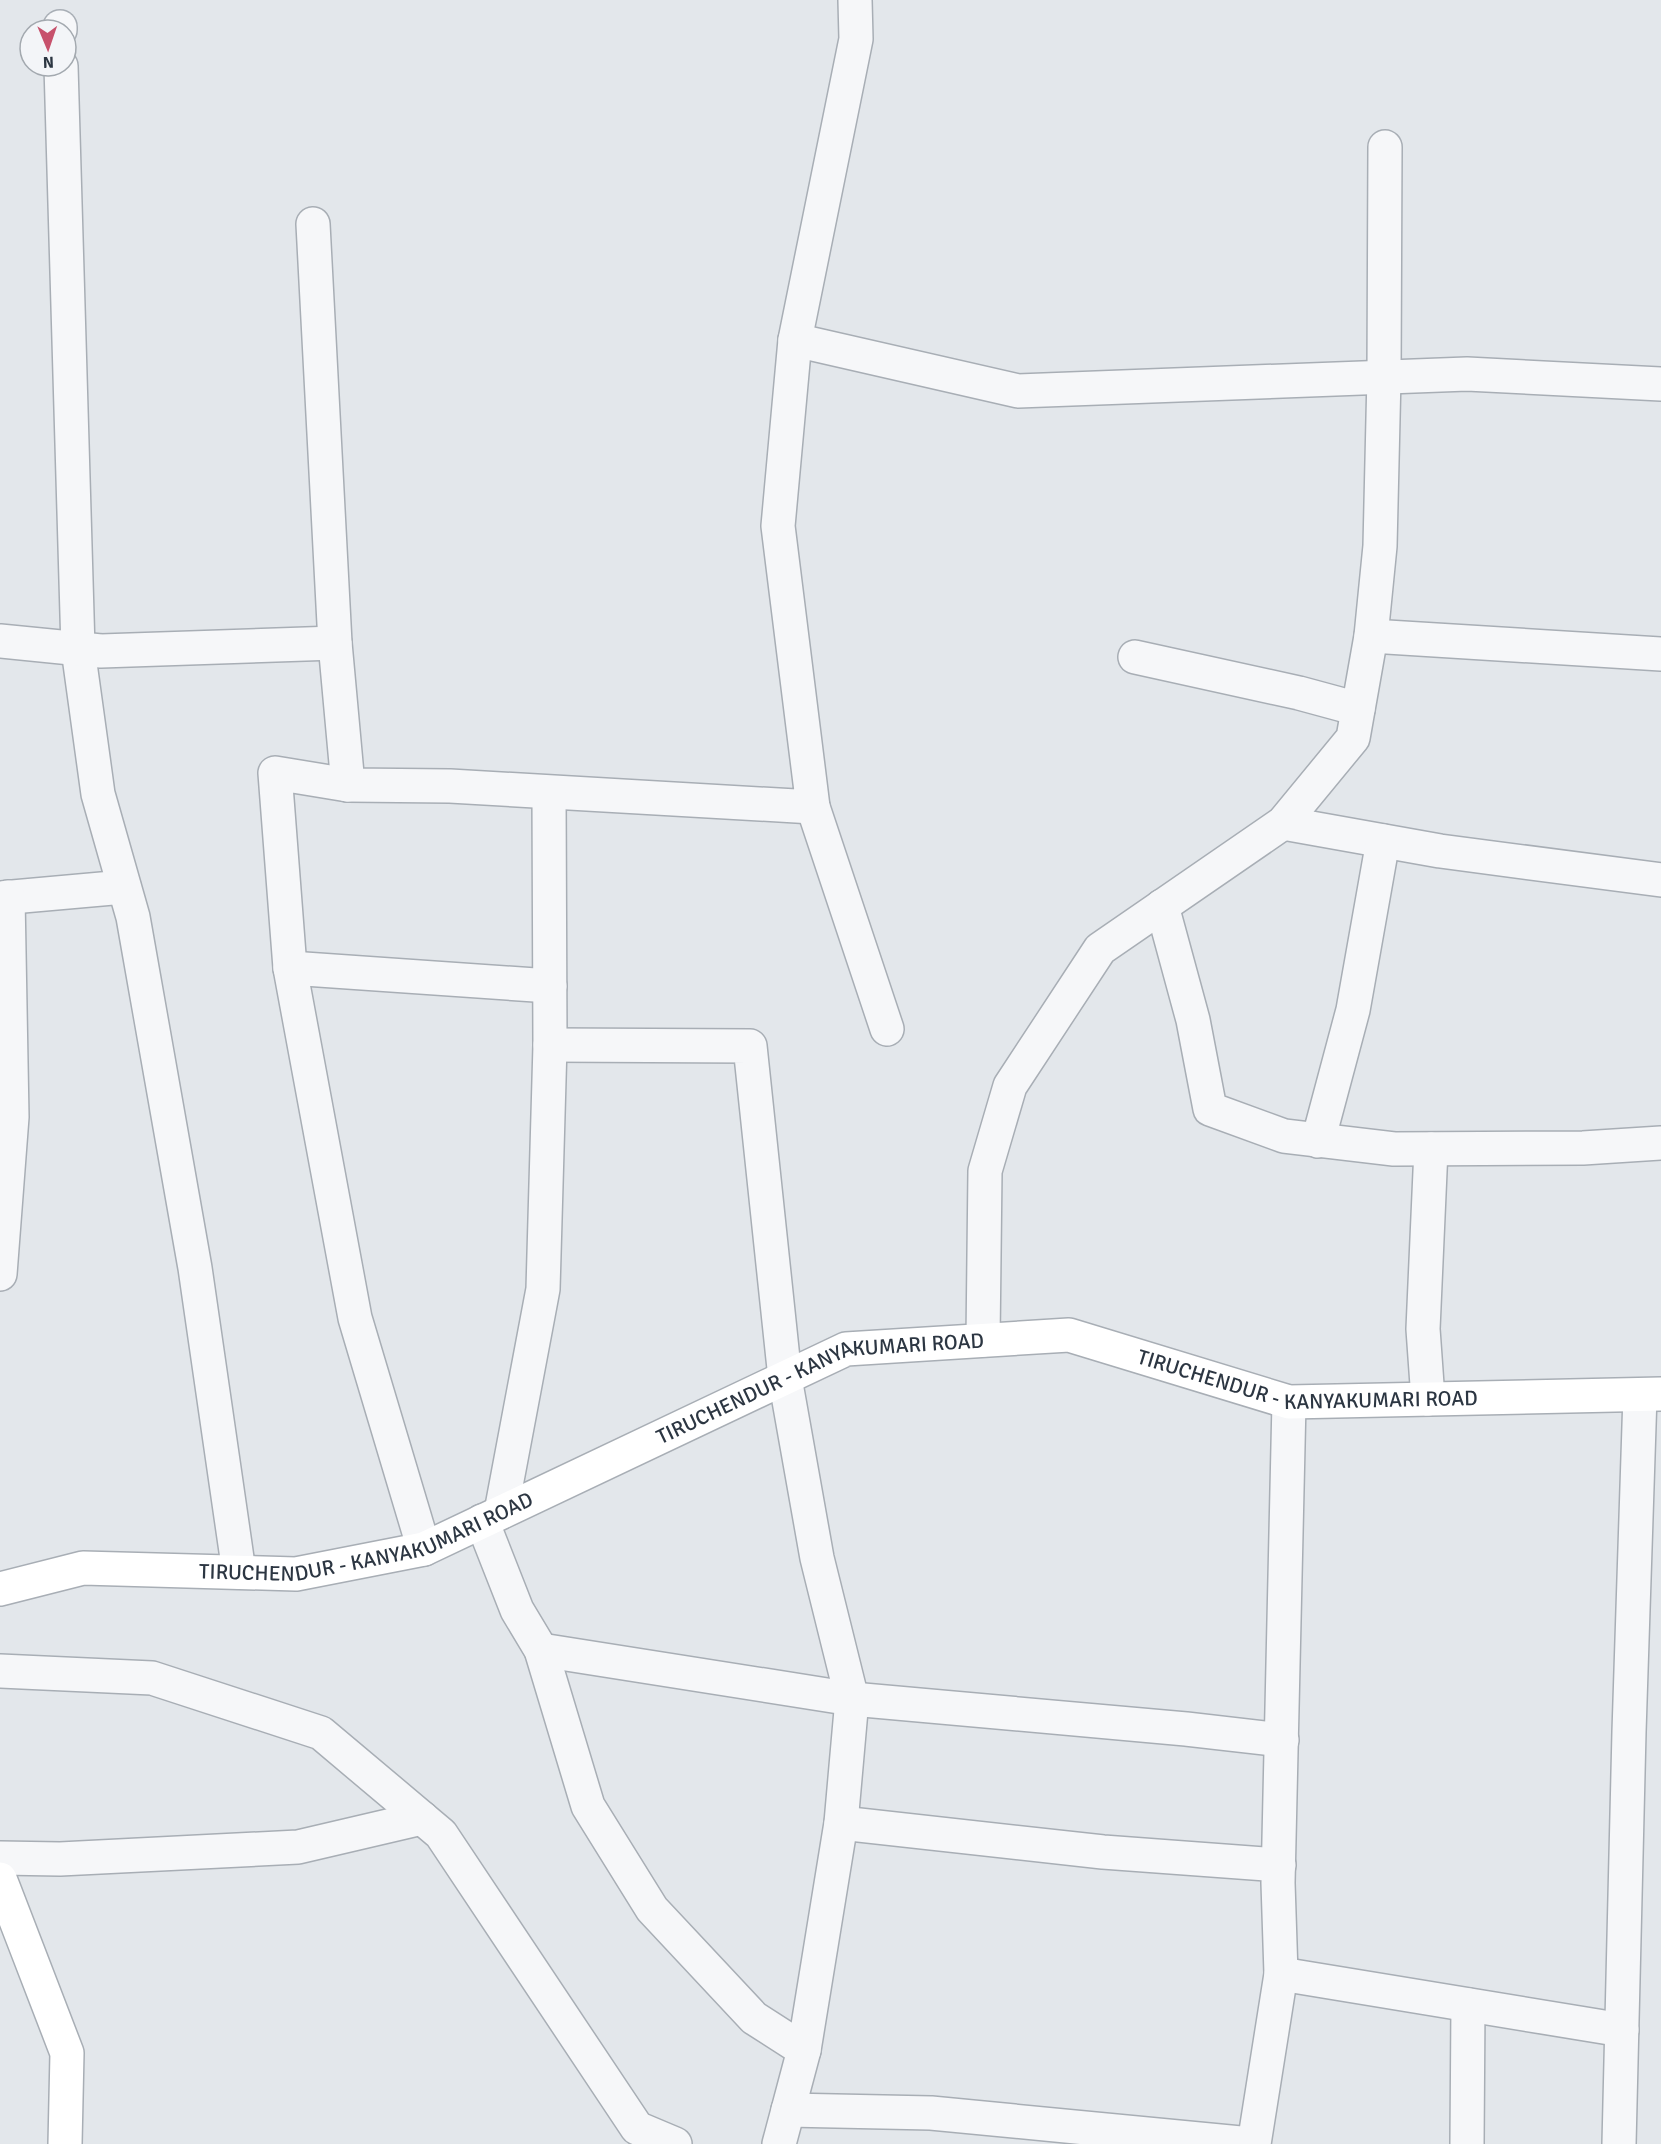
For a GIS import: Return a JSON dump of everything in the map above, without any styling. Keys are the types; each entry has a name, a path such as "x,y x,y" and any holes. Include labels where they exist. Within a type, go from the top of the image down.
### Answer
{"street":[{"path":"855,0 856,39 795,340 778,526 813,807 887,1029"},
{"path":"62,78 78,649 98,794 133,917 195,1268 239,1572"},
{"path":"983,1340 985,1171 1010,1086 1100,949 1283,823 1353,738 1371,636 1380,546 1384,376 1385,147"},
{"path":"313,224 335,643 348,785"},
{"path":"795,340 1018,391 1467,374 1661,384"},
{"path":"1371,636 1661,654"},
{"path":"0,641 101,651 335,643"},
{"path":"1135,657 1299,693 1358,709"},
{"path":"424,1549 355,1318 290,968 275,773 348,785 450,786 813,807"},
{"path":"549,792 550,1045 543,1289 491,1517 517,1610 541,1650 588,1806 652,1909 754,2018 804,2050"},
{"path":"1283,823 1440,851 1661,880"},
{"path":"1318,1140 1353,1010 1383,841"},
{"path":"0,1274 12,1117 4,897 124,886"},
{"path":"1162,906 1193,1020 1209,1109 1284,1136 1394,1149 1583,1148 1661,1143"},
{"path":"290,968 550,986"},
{"path":"550,1045 750,1046 786,1378 817,1558 852,1699 841,1823 804,2050 779,2144"},
{"path":"1428,1399 1423,1329 1431,1149"},
{"name":"TIRUCHENDUR - KANYAKUMARI ROAD","path":"0,1589 83,1568 296,1574 424,1549 846,1349 1069,1335 1289,1402 1650,1394"},
{"path":"1619,2144 1650,1394"},
{"path":"788,2110 931,2113 1252,2144 1281,1974 1279,1865 1289,1402"},
{"path":"541,1650 852,1699 1186,1729 1282,1740"},
{"path":"0,1671 152,1678 321,1733 441,1834 637,2128 675,2144"},
{"path":"0,1858 60,1858 298,1847 422,1818"},
{"path":"841,1823 1103,1852 1279,1865"},
{"path":"0,1879 67,2054 65,2144"},
{"path":"1281,1974 1622,2030"},
{"path":"1467,2144 1468,2005"}]}
